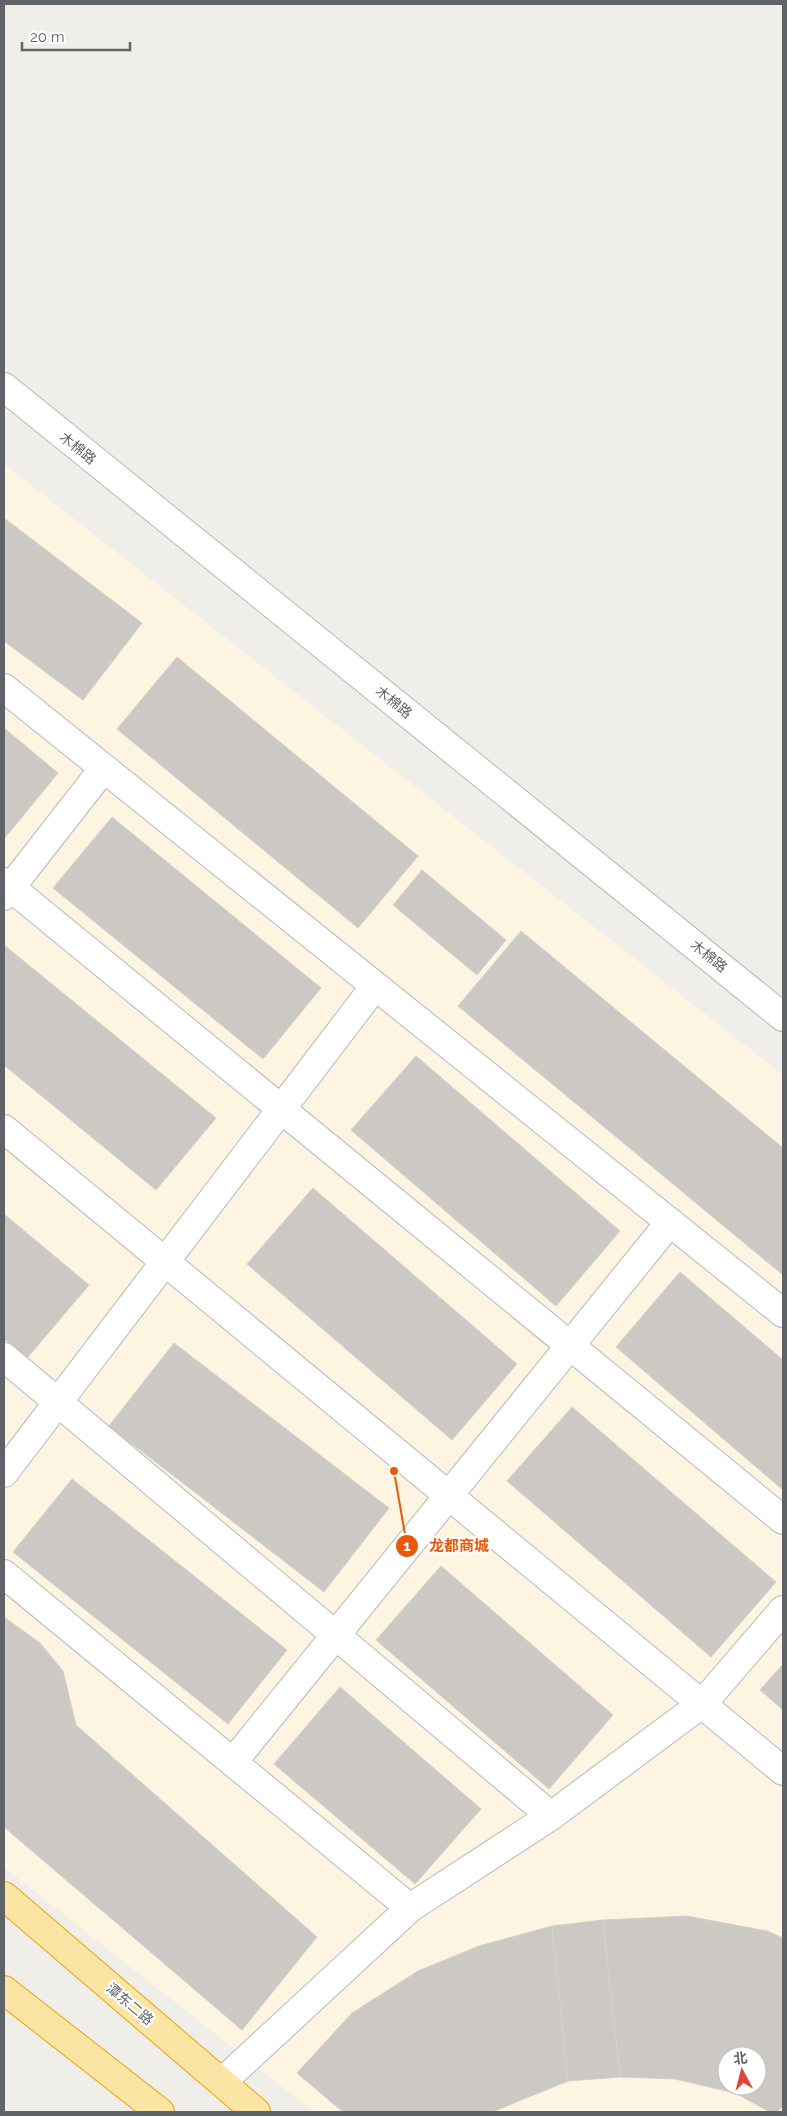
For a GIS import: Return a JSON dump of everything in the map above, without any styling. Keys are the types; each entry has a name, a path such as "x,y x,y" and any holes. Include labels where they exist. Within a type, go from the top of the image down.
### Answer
{"highway":[{"name":"潭东二路","path":"4,1896 256,2112"},
{"path":"4,1990 160,2112"}],"street":[{"name":"木棉路","path":"4,387 783,1017"},
{"path":"4,688 783,1313"},
{"path":"104,768 6,888 281,1109 783,1520"},
{"path":"4,1473 375,986"},
{"path":"4,1129 703,1703 783,1771"},
{"path":"233,1762 670,1222"},
{"path":"4,1357 550,1816"},
{"path":"4,1574 410,1908"},
{"path":"222,2082 410,1908 550,1816 703,1703 783,1610"}],"shaded area":[{"path":"4,464 783,1075 783,2112 314,2112 4,1867"}],"building":[{"path":"4,518 142,623 83,700 4,641"},
{"path":"177,657 418,856 358,928 117,729"},
{"path":"4,728 58,773 4,839"},
{"path":"112,817 321,988 263,1059 53,888"},
{"path":"422,870 506,940 477,975 393,905"},
{"path":"521,931 783,1148 783,1275 458,1006"},
{"path":"4,945 216,1118 156,1190 4,1065"},
{"path":"416,1056 620,1231 556,1306 351,1130"},
{"path":"313,1188 517,1364 452,1440 247,1264"},
{"path":"4,1214 89,1285 27,1358 4,1339"},
{"path":"680,1272 783,1360 783,1490 616,1347"},
{"path":"174,1343 389,1508 324,1592 109,1426"},
{"path":"572,1407 776,1582 711,1657 507,1481"},
{"path":"72,1479 287,1650 228,1724 13,1552"},
{"path":"441,1566 613,1715 549,1789 376,1640"},
{"path":"4,1617 40,1643 63,1671 76,1725 317,1937 242,2030 4,1827"},
{"path":"783,1664 783,1710 760,1690"},
{"path":"340,1687 481,1809 415,1884 274,1764"},
{"path":"687,1916 767,1931 783,1938 783,2106 777,2112 770,2112 741,2096 767,2096 767,2046 717,2046 717,2089 675,2079 620,2077 603,1920"},
{"path":"603,1920 620,2077 568,2081 552,1926"},
{"path":"552,1926 568,2081 492,2112 343,2112 297,2073 352,2013 418,1971 479,1946"}],"place":[{"name":"龙都商城","path":"394,1471"}]}
